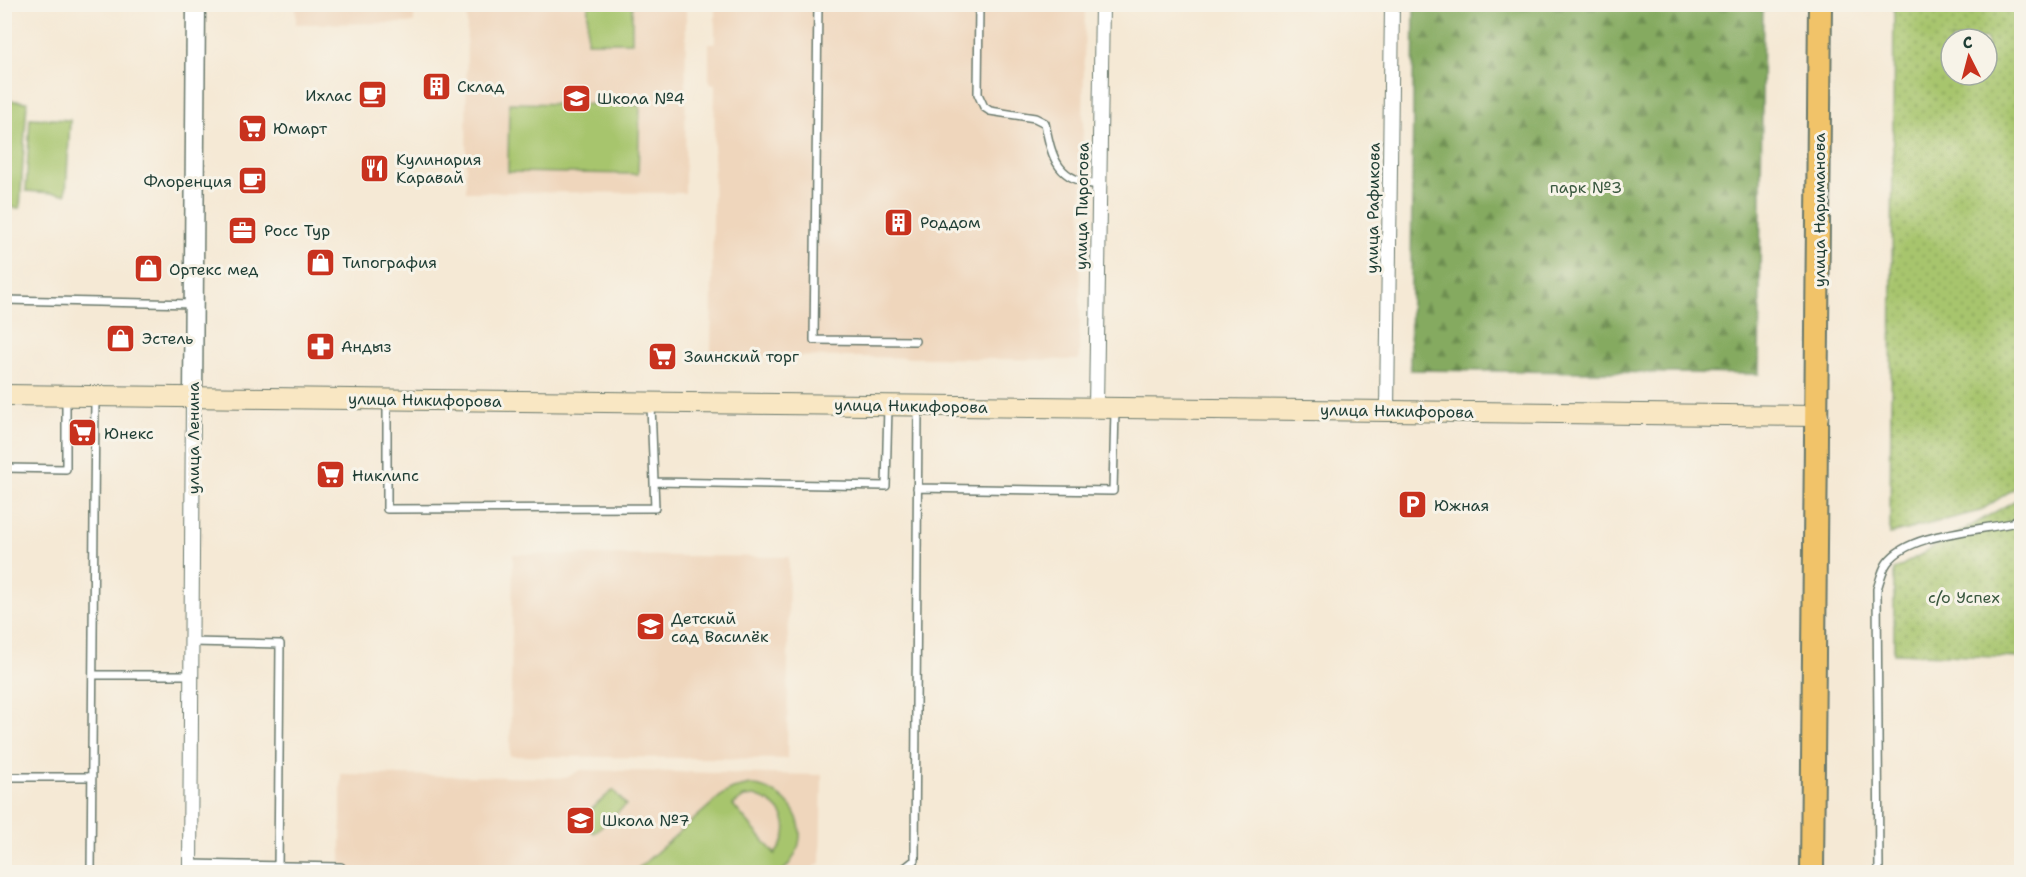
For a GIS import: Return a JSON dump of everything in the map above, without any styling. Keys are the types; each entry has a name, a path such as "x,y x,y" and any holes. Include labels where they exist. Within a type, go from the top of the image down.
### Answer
{"main road":[{"name":"улица Нариманова","path":"1812,873 1820,4"},
{"name":"улица Никифорова","path":"4,395 1818,416"}],"street":[{"name":"улица Ленина","path":"190,868 196,4"},
{"name":"улица Пирогова","path":"1102,4 1099,185 1105,408"},
{"name":"улица Рафикова","path":"1387,411 1392,4"}],"lane":[{"path":"818,4 814,340 915,341"},
{"path":"979,4 978,94 984,107 990,111 1035,118 1045,123 1053,159 1061,169 1082,183 1099,185"},
{"path":"4,300 194,304"},
{"path":"4,468 66,469 66,396"},
{"path":"91,873 95,396"},
{"path":"387,399 387,509 655,508 651,402"},
{"path":"654,482 886,486 888,405"},
{"path":"900,873 915,860 918,406"},
{"path":"917,488 1113,491 1105,408"},
{"path":"1879,873 1876,589 1886,564 1898,552 1922,539 2012,523 2022,515"},
{"path":"191,642 280,644 278,869"},
{"path":"93,675 191,675"},
{"path":"4,777 92,777"},
{"path":"190,868 340,867"}],"shaded area":[{"path":"296,5 414,5 414,23 296,24"},
{"name":"Школа №4","path":"467,5 686,5 685,193 466,192"},
{"path":"715,5 1085,5 1079,360 711,355 715,84 709,83 709,43 715,43"},
{"name":"Детский сад Василёк","path":"513,554 789,557 787,759 510,756"},
{"name":"Школа №7","path":"581,770 822,775 820,863 808,872 341,872 341,774 566,778"}],"green space":[{"path":"588,5 632,5 632,42 587,42"},
{"name":"парк №3","path":"1414,5 1763,5 1759,374 1410,370"},
{"path":"1894,5 2021,5 2022,483 1980,511 1890,534"},
{"path":"5,100 27,102 20,208 5,207"},
{"path":"509,103 640,105 638,174 508,172"},
{"path":"30,118 70,120 66,194 26,191"},
{"name":"с/о Успех","path":"2021,497 2021,658 1894,653 1894,570"},
{"path":"750,785 766,789 780,796 790,806 797,818 800,831 799,845 793,859 782,872 634,872 723,794","holes":["755,796 780,811 786,827 785,835 775,854 733,805 744,797"]},
{"path":"613,790 626,805 594,833 581,818"}],"place":[{"name":"Склад","path":"436,86"},
{"name":"Ихлас","path":"373,95"},
{"name":"Школа №4","path":"576,98"},
{"name":"Юмарт","path":"252,128"},
{"name":"Кулинария Каравай","path":"375,168"},
{"name":"Флоренция","path":"253,181"},
{"name":"Роддом","path":"899,222"},
{"name":"Росс Тур","path":"243,230"},
{"name":"Типография","path":"321,262"},
{"name":"Ортекс мед","path":"148,269"},
{"name":"Эстель","path":"121,338"},
{"name":"Андыз","path":"320,346"},
{"name":"Заинский торг","path":"663,356"},
{"name":"Юнекс","path":"83,433"},
{"name":"Никлипс","path":"331,475"},
{"name":"Южная","path":"1413,505"},
{"name":"Детский сад Василёк","path":"650,627"},
{"name":"Школа №7","path":"581,820"}]}
